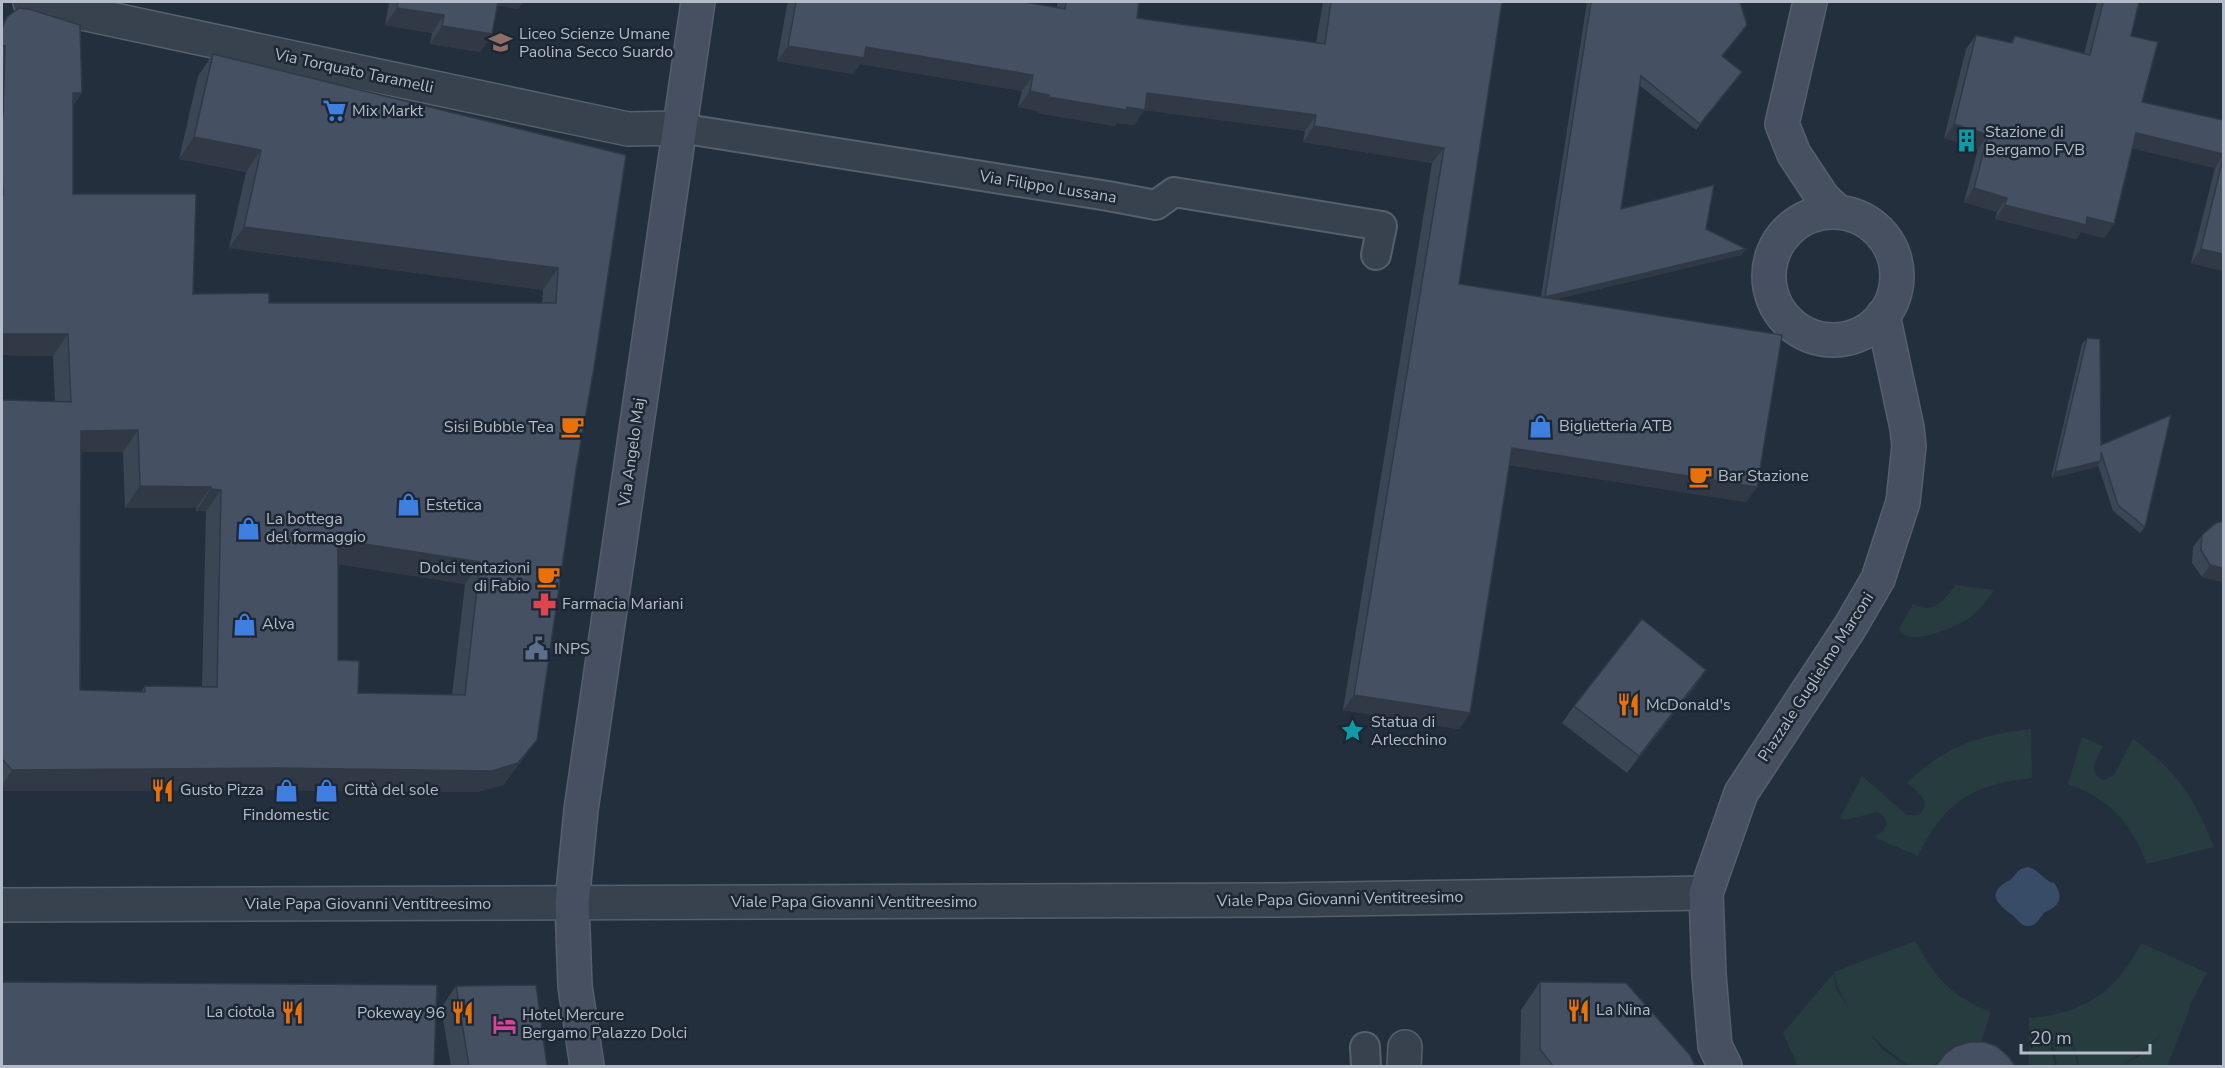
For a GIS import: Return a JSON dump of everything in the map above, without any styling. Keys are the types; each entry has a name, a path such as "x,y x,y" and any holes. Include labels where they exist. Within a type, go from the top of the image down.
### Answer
{"main road":[{"name":"Via Angelo Maj","path":"587,1066 575,986 572,903 580,810 698,2"},
{"path":"1810,2 1782,124 1794,154 1823,198 1838,212"},
{"path":"1838,212 1849,213 1879,230 1890,245 1898,274 1896,289 1883,315 1874,325 1848,338 1821,339 1808,335 1790,324 1779,311 1770,290 1770,266 1778,244 1788,231 1800,220 1816,214 1838,212"},
{"name":"Piazzale Guglielmo Marconi","path":"1706,893 1741,793 1850,627 1878,579 1903,502 1909,446 1902,394 1883,315"},
{"path":"1706,893 1709,975 1715,1046 1725,1066"}],"street":[{"name":"Via Torquato Taramelli","path":"30,2 628,129 680,128"},
{"name":"Via Filippo Lussana","path":"680,128 1156,205 1174,192 1382,226 1376,255"},
{"name":"Viale Papa Giovanni Ventitreesimo","path":"2,905 1280,900 1706,893"}],"green space":[{"path":"1955,585 1994,590 1976,612 1958,624 1918,637 1902,634 1899,629 1913,604 1926,608 1937,605"},
{"path":"2031,729 2032,778 1993,785 1963,799 1938,822 1918,856 1875,836 1882,832 1887,824 1878,812 1844,820 1840,818 1862,776 1907,815 1918,815 1923,811 1924,802 1919,793 1907,783 1921,770 1964,744 1995,735"},
{"path":"2082,737 2103,746 2094,769 2095,773 2104,780 2114,775 2133,739 2149,751 2173,774 2191,799 2214,847 2147,864 2134,836 2118,814 2097,798 2068,784"},
{"path":"1915,941 1930,966 1954,992 1991,1012 1978,1051 1944,1057 1932,1066 1909,1066 1870,1034 1882,1049 1905,1066 1798,1066 1783,1033 1833,974 1836,988 1850,1011 1838,988 1834,972"},
{"path":"2141,943 2207,973 2190,1004 2167,1066 2079,1066 2072,1039 2061,1035 2053,1041 2060,1037 2069,1041 2074,1048 2078,1066 2057,1066 2053,1042 2051,1048 2055,1066 2029,1066 2029,1018 2066,1011 2096,997 2121,975","holes":["2164,1032 2138,1057 2120,1066 2137,1056"]}],"water":[{"path":"2027,867 2054,883 2060,895 2059,901 2053,908 2029,926 2021,924 2000,905 1996,898 1998,889 2002,885 2019,870"}],"building":[{"path":"398,2 498,2 492,34 442,26 444,15 397,8"},
{"path":"796,2 1025,2 1065,9 1066,2 1139,2 1137,18 1325,44 1331,2 1502,2 1459,284 1782,335 1757,487 1512,448 1470,713 1354,695 1444,148 1314,126 1316,115 1147,93 1145,110 1127,107 1126,110 1048,97 1049,95 1030,91 1033,75 866,47 864,58 788,46"},
{"path":"1591,2 1740,2 1747,25 1722,56 1742,72 1700,124 1641,76 1621,209 1714,185 1706,229 1746,249 1545,297"},
{"path":"2103,2 2139,2 2131,36 2158,42 2142,102 2223,120 2223,154 2136,133 2114,224 2087,217 2086,225 2005,205 2007,198 1974,188 1988,135 1954,124 1976,35 2012,43 2015,36 2090,55"},
{"path":"19,8 29,9 80,25 82,93 73,93 73,194 196,194 193,294 269,293 269,303 556,303 558,268 244,227 261,150 194,137 213,54 626,155 576,470 537,740 518,763 492,771 277,768 12,770 2,759 2,400 71,402 68,334 2,334 2,116 5,46 2,46 2,28 7,17","holes":["138,430 140,486 211,487 211,489 221,490 217,687 145,686 145,692 80,690 81,431","338,540 480,562 465,695 358,693 359,661 338,660"]},
{"path":"2223,158 2223,254 2201,249"},
{"path":"2087,338 2100,339 2101,445 2171,415 2145,527 2118,505 2101,452 2101,461 2055,472"},
{"path":"2223,521 2223,568 2210,565 2201,550 2202,535 2216,523"},
{"name":"McDonald's","path":"1642,619 1706,670 1639,756 1574,706"},
{"path":"2,982 437,985 434,1066 2,1066"},
{"path":"1540,982 1626,983 1690,1055 1695,1066 1553,1066 1540,1049"},
{"path":"536,985 547,1066 469,1066 456,986"},
{"path":"1970,1042 1984,1042 1996,1046 2008,1056 2015,1066 1936,1066 1945,1054 1956,1046"}],"place":[{"name":"Liceo Scienze Umane Paolina Secco Suardo","path":"501,43"},
{"name":"Mix Markt","path":"334,111"},
{"name":"Stazione di Bergamo FVB","path":"1967,141"},
{"name":"Biglietteria ATB","path":"1541,426"},
{"name":"Sisi Bubble Tea","path":"572,427"},
{"name":"Bar Stazione","path":"1700,476"},
{"name":"Estetica","path":"408,505"},
{"name":"La bottega del formaggio","path":"248,528"},
{"name":"Dolci tentazioni di Fabio","path":"548,577"},
{"name":"Farmacia Mariani","path":"544,604"},
{"name":"Alva","path":"244,624"},
{"name":"INPS","path":"536,649"},
{"name":"McDonald's","path":"1628,705"},
{"name":"Statua di Arlecchino","path":"1353,731"},
{"name":"Gusto Pizza","path":"162,790"},
{"name":"Findomestic","path":"286,790"},
{"name":"Città del sole","path":"326,790"},
{"name":"La Nina","path":"1578,1010"},
{"name":"La ciotola","path":"293,1012"},
{"name":"Pokeway 96","path":"463,1013"},
{"name":"Hotel Mercure Bergamo Palazzo Dolci","path":"504,1024"}]}
